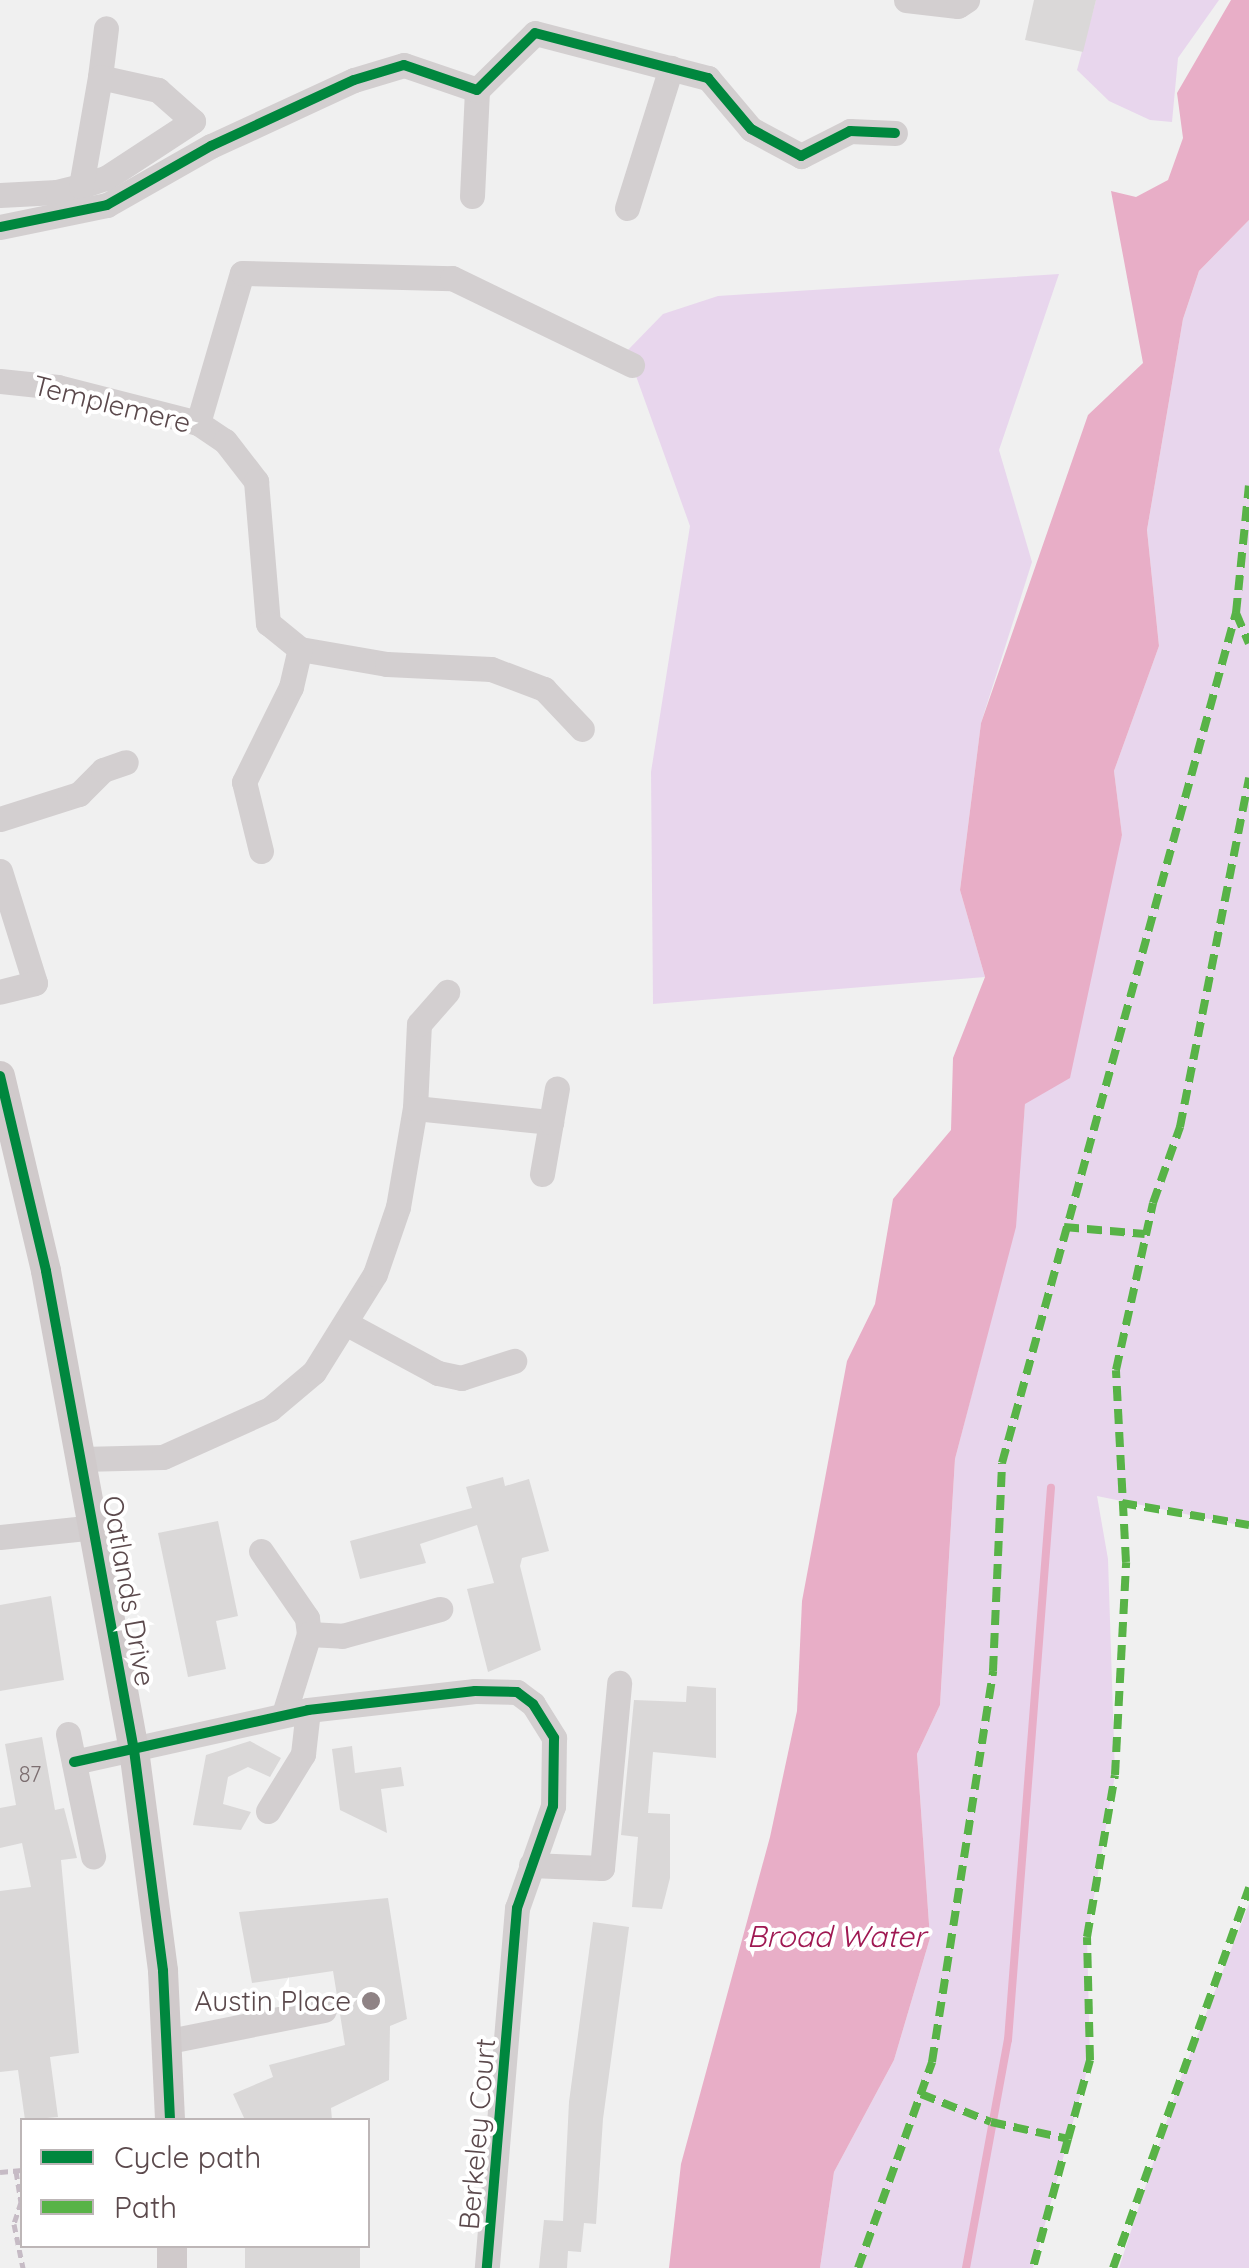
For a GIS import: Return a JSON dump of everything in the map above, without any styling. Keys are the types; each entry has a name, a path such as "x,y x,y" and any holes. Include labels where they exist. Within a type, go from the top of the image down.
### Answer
{"main road":[{"name":"Oatlands Drive","path":"0,1076 95,1527 134,1750 169,2040 170,2118"}],"street":[{"path":"906,0 958,6 967,0"},
{"path":"81,186 106,28"},
{"path":"472,196 477,90 535,32 708,78 751,128 801,156 850,132 896,133"},
{"path":"0,227 107,205 211,146 404,65 477,90"},
{"path":"626,208 671,68"},
{"path":"0,195 81,186 132,164 193,121 158,90 100,77"},
{"path":"198,423 242,273 452,278 632,365"},
{"name":"Templemere","path":"0,380 58,387 198,423 225,441 256,482 268,622 300,649"},
{"path":"261,851 244,782 291,687 300,649 386,664 492,670 544,689 582,729"},
{"path":"0,819 79,794 103,770 126,762"},
{"path":"0,870 34,983 0,992"},
{"path":"81,1459 163,1457 217,1438 284,1397 314,1372 349,1325 398,1207 415,1108 419,1024 447,992"},
{"path":"542,1174 557,1089"},
{"path":"415,1108 551,1122"},
{"path":"349,1325 438,1373 461,1378 514,1360"},
{"path":"0,1537 95,1527"},
{"path":"261,1551 307,1618 309,1634 296,1712 303,1754 268,1811"},
{"path":"309,1634 342,1636 440,1609"},
{"path":"531,1865 602,1868 619,1683"},
{"name":"Berkeley Court","path":"74,1762 296,1712 516,1692 544,1718 556,1760 554,1806 517,1908 487,2268"},
{"path":"68,1734 93,1856"},
{"path":"169,2040 324,2010"}],"path":[{"path":"0,2172 19,2171 20,2202 14,2224 23,2268"}],"shaded area":[{"path":"1096,0 1219,0 1178,58 1172,122 1150,120 1109,101 1077,70"},
{"path":"1249,220 1249,1527 1097,1496 1108,1559 1115,1775 1087,1937 1090,2060 1033,2268 820,2268 834,2172 894,2060 930,1938 917,1754 940,1705 955,1459 1015,1227 1025,1104 1122,835 1114,771 1159,646 1147,530 1183,319 1199,271"},
{"path":"1059,274 999,450 1032,562 981,723 960,890 985,977 653,1004 651,772 690,526 627,351 663,314 718,296"},
{"path":"1249,1904 1249,2268 1119,2268 1180,2080"}],"water":[{"name":"Broad Water","path":"1231,0 1249,0 1249,220 1199,271 1183,319 1147,530 1159,646 1114,771 1122,835 1070,1078 1025,1104 1016,1227 955,1459 940,1705 917,1754 930,1938 894,2060 834,2172 820,2268 669,2268 681,2164 770,1837 797,1711 802,1601 847,1361 875,1304 893,1199 951,1130 953,1058 985,977 960,890 981,723 1088,415 1143,363 1111,191 1136,197 1168,180 1183,138 1177,93"}],"building":[{"path":"1034,0 1096,0 1083,52 1025,40"},
{"path":"503,1477 505,1486 529,1479 549,1551 522,1558 520,1566 541,1650 488,1672 467,1589 494,1583 477,1525 420,1544 426,1563 360,1579 350,1541 472,1508 466,1487"},
{"path":"218,1521 238,1616 216,1621 226,1669 188,1677 158,1533"},
{"path":"51,1596 64,1680 0,1691 0,1605"},
{"path":"687,1686 716,1688 716,1758 653,1752 648,1813 670,1814 670,1878 662,1909 632,1907 638,1837 621,1835 634,1700 686,1702"},
{"path":"42,1737 55,1810 64,1808 77,1858 61,1860 79,2053 50,2057 58,2117 25,2118 18,2070 0,2072 0,1891 31,1887 22,1843 0,1848 0,1808 16,1805 5,1744"},
{"path":"250,1741 281,1758 270,1777 248,1767 228,1777 223,1804 251,1812 241,1830 193,1825 206,1755"},
{"path":"352,1746 355,1773 401,1767 404,1786 381,1789 387,1833 340,1810 332,1749"},
{"name":"Austin Place","path":"388,1898 407,2019 390,2026 389,2080 331,2108 332,2118 244,2118 233,2094 273,2077 269,2065 345,2045 333,1971 252,1983 239,1912"},
{"path":"593,1922 629,1927 603,2119 596,2224 584,2223 581,2252 568,2251 567,2268 539,2268 544,2220 563,2221 569,2102"},
{"path":"245,2248 360,2248 360,2268 245,2268"}],"waterway":[{"path":"966,2268 1008,2040 1051,1488"}],"marked path":[{"path":"858,2268 932,2062 993,1671 1002,1463 1236,613 1249,486"},
{"path":"1236,613 1249,643"},
{"path":"1068,2139 1090,2060 1087,1937 1115,1775 1126,1562 1116,1370 1153,1203 1180,1127 1249,778"},
{"path":"1064,1227 1145,1234"},
{"path":"1122,1503 1249,1525"},
{"path":"1113,2268 1249,1888"},
{"path":"921,2094 991,2122 1068,2139 1033,2268"}],"cycle path":[{"path":"0,227 107,205 211,146 354,80 404,65 477,90 535,33 708,78 751,129 801,156 850,131 895,133"},
{"path":"0,1076 46,1271 134,1750 163,1971 170,2118"},
{"path":"74,1762 308,1710 475,1691 517,1692 533,1704 554,1738 553,1806 517,1908 487,2268"}],"place":[{"name":"Austin Place","path":"371,2001"}]}
